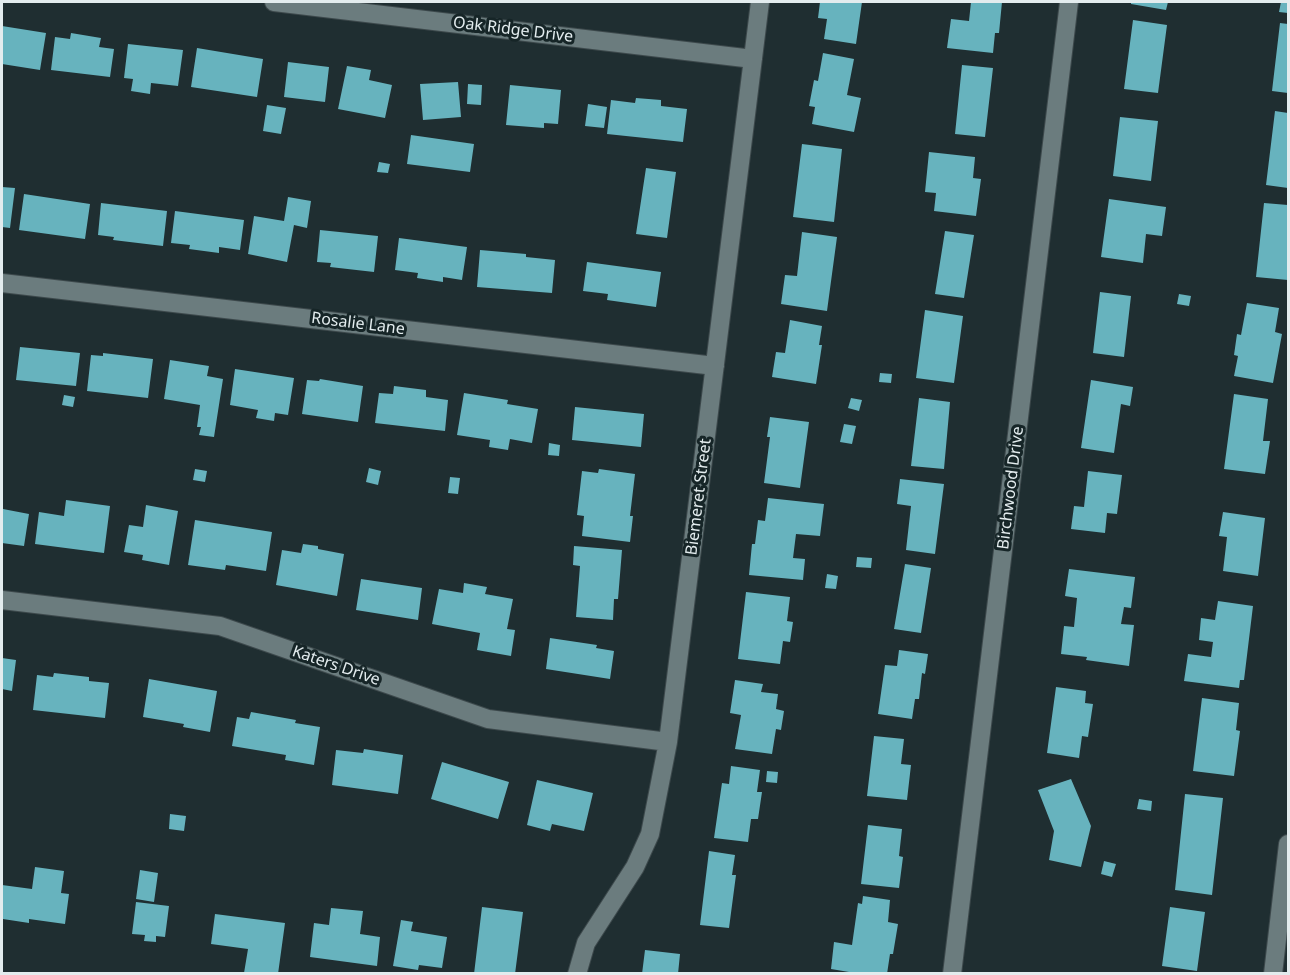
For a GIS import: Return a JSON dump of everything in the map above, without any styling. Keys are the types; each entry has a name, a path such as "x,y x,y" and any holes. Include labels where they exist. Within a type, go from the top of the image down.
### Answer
{"street":[{"name":"Oak Ridge Drive","path":"274,2 753,59"},
{"name":"Biemeret Street","path":"577,974 586,943 635,867 650,834 668,742 760,2"},
{"name":"Birchwood Drive","path":"952,974 1070,2"},
{"name":"Rosalie Lane","path":"2,283 715,366"},
{"name":"Katers Drive","path":"2,600 220,626 488,719 668,742"},
{"path":"1273,974 1288,844"}],"building":[{"path":"820,2 862,2 856,44 824,39 827,19 818,18"},
{"path":"971,2 1002,2 999,33 995,33 993,53 947,48 951,19 969,21"},
{"path":"1131,2 1168,2 1166,10 1131,4"},
{"path":"1281,2 1288,2 1288,13 1279,12"},
{"path":"1133,20 1167,25 1158,93 1124,89"},
{"path":"1280,23 1288,24 1288,93 1272,91"},
{"path":"2,26 46,33 40,70 2,64"},
{"path":"71,33 101,38 99,47 114,49 110,77 51,70 55,37 70,39"},
{"path":"128,44 183,50 178,86 151,83 150,94 131,91 133,79 124,78"},
{"path":"197,48 263,59 257,97 191,87"},
{"path":"823,53 854,59 847,95 861,98 854,132 812,124 815,107 809,106 814,80 818,81"},
{"path":"288,62 329,67 325,102 284,97"},
{"path":"962,65 993,68 985,137 955,134"},
{"path":"347,66 371,70 369,80 392,85 385,118 338,109"},
{"path":"458,82 461,117 423,120 420,84"},
{"path":"468,84 482,85 481,105 467,104"},
{"path":"510,85 561,90 558,124 544,123 544,128 506,125"},
{"path":"636,98 661,100 661,106 687,109 683,142 607,134 611,100 635,103"},
{"path":"588,104 607,107 604,128 585,126"},
{"path":"267,105 286,108 281,134 263,131"},
{"path":"1275,111 1288,113 1288,188 1266,185"},
{"path":"1120,117 1158,121 1151,181 1113,176"},
{"path":"411,135 474,144 470,172 407,164"},
{"path":"802,144 842,149 834,222 793,217"},
{"path":"929,152 975,157 973,178 981,179 976,216 934,211 936,193 925,192"},
{"path":"379,162 390,164 388,173 377,172"},
{"path":"646,168 676,172 667,238 636,234"},
{"path":"2,187 15,188 10,228 2,227"},
{"path":"24,194 90,204 85,239 19,230"},
{"path":"288,197 311,201 307,228 294,225 287,262 248,254 254,216 284,221"},
{"path":"1109,199 1166,207 1162,236 1146,234 1143,263 1101,257"},
{"path":"101,203 167,211 163,246 113,240 114,237 98,235"},
{"path":"1264,203 1288,205 1288,280 1256,277"},
{"path":"175,211 244,220 240,250 219,247 219,253 189,249 190,245 171,243"},
{"path":"320,230 378,236 374,272 330,267 331,263 317,262"},
{"path":"945,231 974,235 964,298 935,294"},
{"path":"802,232 837,237 827,311 781,304 785,275 797,276"},
{"path":"399,238 467,247 462,280 443,277 443,282 417,278 418,273 395,270"},
{"path":"480,250 526,254 526,257 555,260 552,293 477,287"},
{"path":"587,262 661,272 656,307 607,300 608,294 583,291"},
{"path":"1100,292 1131,296 1124,357 1093,353"},
{"path":"1179,294 1191,296 1189,306 1177,304"},
{"path":"1247,303 1279,308 1275,332 1282,334 1273,383 1234,376 1238,356 1234,355 1237,334 1241,335"},
{"path":"925,310 963,316 954,383 916,378"},
{"path":"790,320 822,326 819,345 822,345 816,384 772,377 776,352 785,353"},
{"path":"20,347 80,353 76,386 16,380"},
{"path":"103,353 153,359 148,398 87,391 91,355 103,356"},
{"path":"170,360 209,366 207,376 223,379 214,437 199,435 201,427 197,427 200,405 164,399"},
{"path":"235,369 294,378 288,415 275,413 274,421 256,418 258,410 230,405"},
{"path":"880,373 892,374 891,383 879,382"},
{"path":"320,379 363,386 358,422 302,414 307,380 319,381"},
{"path":"1091,380 1133,387 1130,406 1121,404 1114,453 1081,448"},
{"path":"394,386 426,390 426,397 448,400 445,431 375,423 379,393 393,394"},
{"path":"464,393 508,400 507,404 538,409 532,443 510,439 508,450 489,447 490,440 457,435"},
{"path":"1234,394 1268,399 1263,441 1270,441 1265,474 1224,469"},
{"path":"64,395 75,397 73,407 62,405"},
{"path":"851,398 862,400 859,411 848,408"},
{"path":"919,398 950,402 944,469 911,466"},
{"path":"575,407 644,414 641,447 572,440"},
{"path":"770,417 809,422 800,488 764,483 770,437 767,437"},
{"path":"844,424 856,426 852,444 840,442"},
{"path":"549,443 560,445 559,456 548,455"},
{"path":"369,468 381,471 378,485 366,482"},
{"path":"195,469 207,471 205,482 193,480"},
{"path":"599,469 635,474 630,516 633,516 630,542 582,536 584,516 577,515 582,471 598,473"},
{"path":"1088,471 1122,475 1117,514 1107,513 1105,533 1071,529 1074,506 1084,507"},
{"path":"450,477 460,478 458,494 448,493"},
{"path":"900,479 944,484 935,554 906,550 911,506 897,504"},
{"path":"768,498 824,504 820,536 796,534 793,558 805,559 803,580 749,575 752,544 755,544 758,520 765,521"},
{"path":"66,500 110,506 104,553 35,544 39,512 64,516"},
{"path":"146,505 178,511 169,565 142,560 143,555 124,552 129,525 143,527"},
{"path":"3,509 29,514 24,546 2,543"},
{"path":"1223,512 1265,518 1258,576 1223,571 1227,537 1219,536"},
{"path":"195,520 272,532 266,571 226,565 225,570 188,565"},
{"path":"303,544 344,554 337,596 276,585 282,550 301,553"},
{"path":"574,546 622,550 618,599 614,599 613,620 576,617 580,566 573,565"},
{"path":"857,557 872,558 871,568 856,567"},
{"path":"905,564 931,568 921,633 894,629"},
{"path":"1069,569 1135,577 1131,608 1124,607 1121,624 1134,625 1129,666 1061,654 1064,626 1074,627 1077,598 1065,596"},
{"path":"827,574 838,576 836,589 825,588"},
{"path":"361,579 422,588 418,620 356,610"},
{"path":"464,583 487,587 485,594 513,599 507,629 515,630 511,656 477,650 480,633 432,624 439,589 463,593"},
{"path":"746,592 790,597 787,621 793,622 790,642 783,641 780,664 738,659"},
{"path":"1218,601 1253,606 1244,680 1240,680 1239,688 1184,681 1188,654 1211,657 1213,642 1199,640 1201,618 1215,620"},
{"path":"550,638 597,645 596,648 614,651 610,679 546,669"},
{"path":"899,650 928,654 925,674 922,673 919,699 915,699 912,719 878,714 885,665 897,666"},
{"path":"2,658 16,660 12,691 2,689"},
{"path":"54,673 89,677 89,681 109,683 105,718 33,710 37,675 53,677"},
{"path":"149,679 217,691 210,732 183,727 184,724 143,717"},
{"path":"735,680 763,684 761,692 778,694 776,709 784,711 781,730 776,729 772,754 735,749 741,715 730,713"},
{"path":"1056,687 1086,691 1085,703 1093,704 1088,737 1082,736 1079,758 1047,753"},
{"path":"1202,698 1239,703 1236,730 1240,731 1234,776 1193,771"},
{"path":"251,712 320,727 314,765 285,760 286,755 232,746 237,717 249,719"},
{"path":"874,736 904,739 901,764 911,765 907,800 867,796"},
{"path":"364,749 403,755 398,794 332,785 336,750 363,753"},
{"path":"442,762 509,782 498,819 431,799"},
{"path":"731,766 760,770 757,792 762,792 758,819 751,819 748,842 714,838 722,783 729,784"},
{"path":"767,771 778,772 777,783 766,782"},
{"path":"1071,779 1091,826 1081,867 1049,860 1054,831 1038,790"},
{"path":"537,780 593,793 584,831 552,824 550,831 527,825"},
{"path":"1185,794 1223,798 1212,895 1175,890"},
{"path":"1139,799 1152,801 1151,811 1137,809"},
{"path":"170,814 186,816 184,831 169,829"},
{"path":"868,825 902,829 899,856 903,857 899,888 861,884"},
{"path":"709,851 735,855 732,875 736,875 729,928 700,925"},
{"path":"1104,861 1116,864 1112,877 1101,874"},
{"path":"35,867 64,871 61,893 69,894 65,924 29,919 29,923 3,919 2,885 32,889"},
{"path":"140,870 158,873 154,902 136,899"},
{"path":"863,896 890,900 888,922 898,924 887,974 861,974 831,969 834,942 852,945 858,903 862,904"},
{"path":"136,902 169,906 165,937 156,936 156,942 144,941 145,935 132,934"},
{"path":"482,907 523,912 515,974 474,974"},
{"path":"1170,907 1205,912 1197,971 1162,966"},
{"path":"331,908 363,911 360,934 380,937 377,966 310,957 314,923 329,925"},
{"path":"215,914 285,923 278,974 244,973 248,949 211,944"},
{"path":"401,920 413,922 411,931 447,937 442,968 419,965 418,970 393,966"},
{"path":"645,950 680,954 678,974 642,974"}]}
